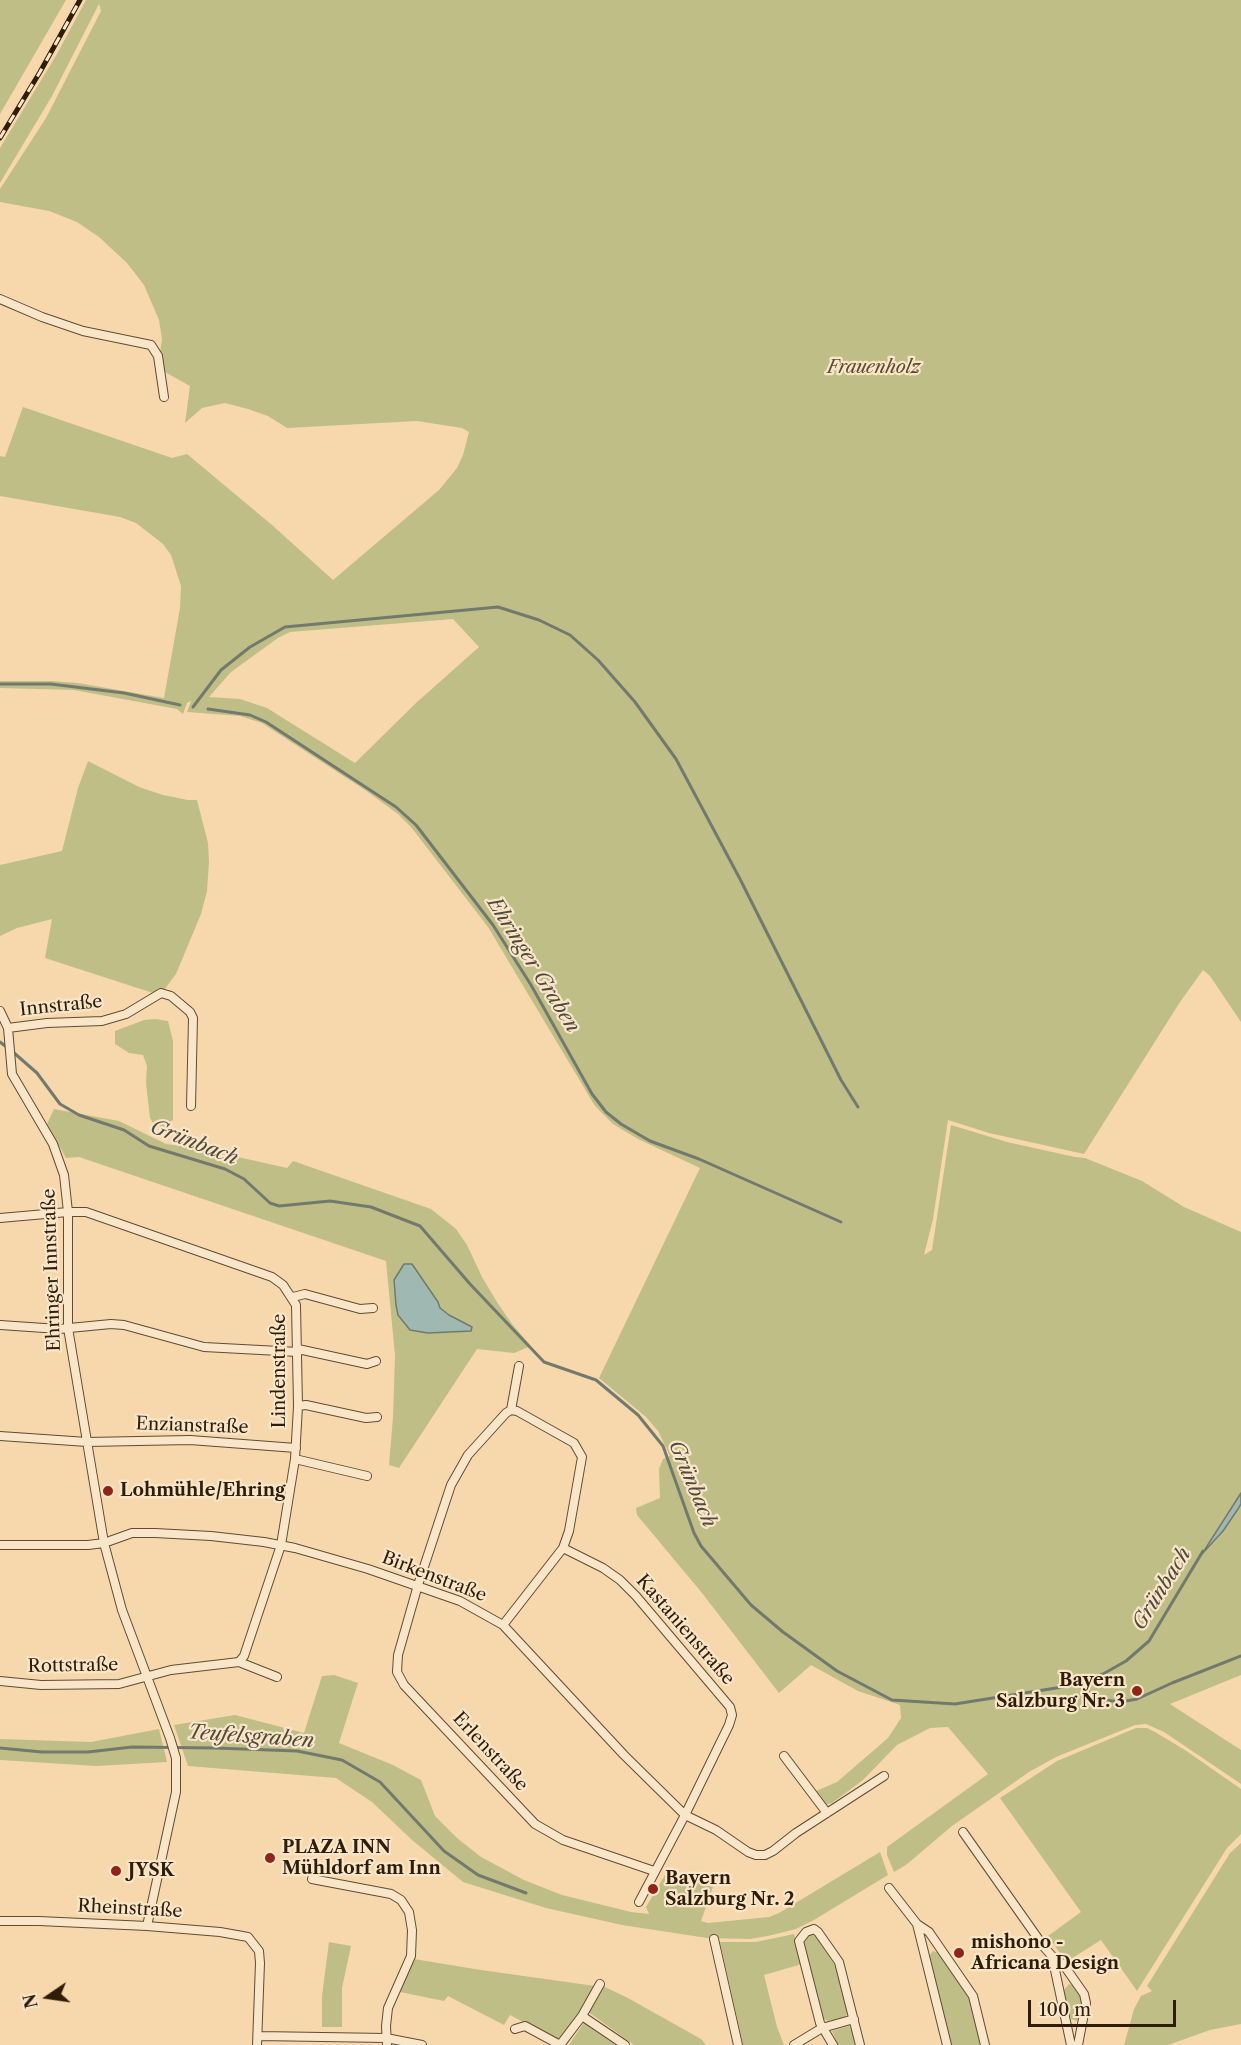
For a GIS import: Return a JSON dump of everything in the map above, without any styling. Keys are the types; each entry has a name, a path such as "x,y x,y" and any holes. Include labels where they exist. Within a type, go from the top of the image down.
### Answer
{"street":[{"path":"0,299 83,332 151,345 158,356 164,397"},
{"name":"Innstraße","path":"8,1028 47,1023 102,1021 126,1014 161,993 171,996 190,1012 194,1024 191,1106"},
{"name":"Ehringer Innstraße","path":"0,1011 8,1028 9,1061 14,1078 53,1144 62,1164 68,1212 68,1328 104,1543 122,1610 176,1758 176,1792 147,1926"},
{"name":"Lindenstraße","path":"0,1218 86,1212 257,1271 283,1284 293,1297 297,1313 298,1351 295,1459 281,1545 244,1656 239,1662"},
{"path":"293,1297 305,1294 360,1309 373,1308"},
{"path":"0,1325 68,1328 124,1325 204,1347 298,1351 367,1364 376,1361"},
{"path":"503,1624 562,1548 569,1531 582,1457 574,1443 517,1411 511,1410 519,1366"},
{"path":"298,1406 306,1405 366,1418 377,1417"},
{"name":"Erlenstraße","path":"511,1410 468,1455 451,1485 418,1585 398,1655 397,1672 404,1685 535,1824 563,1840 654,1871"},
{"name":"Enzianstraße","path":"0,1436 87,1442 190,1440 296,1448"},
{"path":"295,1459 367,1476"},
{"name":"Birkenstraße","path":"104,1543 132,1533 154,1533 211,1536 281,1545 418,1585 460,1601 503,1624 624,1755 685,1815 716,1830 748,1852 765,1855 884,1776"},
{"path":"0,1545 104,1543"},
{"name":"Kastanienstraße","path":"562,1548 603,1568 620,1580 730,1707 732,1715 729,1725 685,1815"},
{"path":"239,1662 277,1677"},
{"name":"Rottstraße","path":"0,1681 41,1685 103,1685 171,1670 239,1662"},
{"path":"784,1756 827,1813"},
{"path":"639,1902 685,1815"},
{"path":"963,1832 1052,1956 1063,1964 1084,1994 1086,2003 1078,2045"},
{"path":"312,1880 390,1894 401,1900 409,1912 412,1930 411,1956 388,2008 387,2042"},
{"path":"889,1888 917,1924 929,1932 976,2000 985,2045"},
{"name":"Rheinstraße","path":"0,1921 39,1920 147,1926 220,1932 248,1937 259,1951 258,2040"},
{"path":"917,1924 947,2045"},
{"path":"833,2045 822,2028 800,1941 809,1930 814,1929 839,1962 860,2045"},
{"path":"714,1939 738,2045"},
{"path":"924,1955 931,1948 942,1950"},
{"path":"1052,1956 1071,2045"},
{"path":"1059,1988 1067,1981 1076,1982"},
{"path":"515,2029 525,2026 560,2045 582,2016 600,1984"},
{"path":"582,2016 626,2045"},
{"path":"794,2045 822,2028 854,2019"},
{"path":"1066,2019 1072,2024 1083,2020"},
{"path":"258,2040 387,2042 422,2045"}],"green space":[{"path":"0,0 66,0 0,114"},
{"name":"Frauenholz","path":"86,0 1241,0 1241,1022 1210,976 1203,970 1180,1002 1084,1154 989,1133 948,1120 933,1219 924,1255 932,1250 951,1125 1007,1142 1085,1158 1142,1181 1184,1207 1241,1232 1241,1493 1216,1531 1223,1531 1241,1504 1241,1675 1170,1704 1241,1750 1241,1784 1164,1732 1146,1724 1135,1725 1056,1757 1029,1772 952,1826 906,1865 894,1872 887,1855 887,1847 988,1774 948,1727 930,1728 897,1745 863,1780 832,1803 825,1805 816,1791 837,1782 888,1738 901,1718 900,1705 858,1691 811,1665 779,1693 702,1593 637,1515 636,1508 660,1498 659,1469 663,1459 670,1456 658,1431 646,1417 599,1378 700,1168 638,1139 613,1124 595,1106 488,927 411,827 398,814 365,790 262,723 240,716 187,712 191,701 187,703 183,714 177,709 74,690 0,688 0,681 51,681 78,683 164,698 180,608 181,586 171,555 163,544 136,523 120,517 0,496 0,456 5,457 23,407 172,458 187,454 333,580 439,490 457,468 469,432 462,428 417,421 287,428 268,416 225,403 202,408 185,423 190,386 163,371 159,320 144,285 127,263 99,237 77,222 49,211 0,202 0,189 46,118 101,11 99,4 52,96 0,183 0,148 57,54","holes":["453,619 479,647 416,703 355,763 267,708 240,699 209,697 231,672 290,632"]},
{"path":"88,761 139,787 163,795 197,800 208,843 207,891 201,914 176,974 164,990 156,994 45,958 52,919 17,928 0,936 0,865 62,851 78,788"},
{"path":"144,1020 168,1021 173,1041 173,1120 164,1127 154,1125 150,1118 146,1083 147,1066 143,1055 129,1053 115,1044 115,1031"},
{"path":"54,1109 119,1121 166,1144 198,1148 287,1168 293,1161 431,1209 456,1229 497,1302 531,1346 514,1353 477,1349 399,1468 389,1465 395,1355 386,1261 79,1157 66,1158 47,1124"},
{"path":"334,1675 358,1683 339,1743 393,1765 421,1780 435,1816 457,1838 481,1857 524,1880 562,1895 631,1912 649,1914 646,1907 668,1870 713,1887 701,1921 708,1923 769,1917 779,1913 880,1852 888,1875 814,1920 796,1929 768,1936 750,1939 707,1938 622,1925 546,1908 463,1882 412,1840 372,1802 336,1778 188,1766 174,1725 235,1715 304,1733 322,1676"},
{"path":"1136,1728 1147,1728 1155,1732 1241,1789 1241,1834 1227,1848 1137,1991 1101,1940 1066,1962 1048,1936 1081,1912 1000,1798 1057,1761"},
{"path":"159,1729 167,1762 96,1766 0,1760 0,1739 91,1742"},
{"path":"1241,1843 1241,2024 1210,2030 1168,2045 1124,2045 1134,2009 1141,1996 1152,1991 1147,1986 1230,1853"},
{"path":"794,1934 802,1964 764,1975 784,2045 743,2045 720,1942 756,1942"},
{"path":"814,1934 838,1970 848,2012 845,2017 828,2021 822,2018 803,1941 809,1935"},
{"path":"329,1942 351,1946 342,1988 342,2027 322,2027 322,1996"},
{"path":"933,1951 939,1953 972,1999 982,2045 950,2045 929,1956"},
{"path":"414,1959 595,1986 590,1998 561,2038 555,2039 510,2015 504,2025 448,1996 444,2001 400,1992"},
{"path":"1069,1984 1073,1985 1083,2000 1077,2021 1071,2019 1064,1990"},
{"path":"601,1987 628,1998 701,2039 706,2045 634,2045 587,2011"},
{"path":"585,2021 617,2045 569,2045"},
{"path":"849,2026 856,2045 838,2045 832,2031"}],"water":[{"path":"404,1264 412,1264 440,1308 472,1327 471,1331 428,1333 410,1330 398,1315 396,1305 394,1280"},
{"path":"1241,1493 1241,1504 1238,1509 1223,1531 1202,1554"}],"waterway":[{"path":"193,707 221,670 250,647 285,627 498,607 539,620 570,635 598,660 635,702 676,759 740,879 841,1080 858,1107"},
{"name":"Ehringer Graben","path":"0,684 51,684 124,693 180,705"},
{"name":"Ehringer Graben","path":"208,709 250,715 266,722 396,807 416,825 493,925 531,985 592,1094 606,1112 650,1141 699,1159 841,1222"},
{"name":"Grünbach","path":"0,1042 8,1048"},
{"name":"Grünbach","path":"13,1052 37,1073 60,1104 79,1115 124,1130 149,1146 225,1169 244,1179 270,1203 279,1206 330,1201 371,1207 420,1226 470,1284 544,1362 596,1380 638,1415 663,1446 694,1533 701,1546 751,1605 783,1632 837,1671 892,1700 955,1704 1075,1685 1103,1674 1126,1661 1149,1641 1203,1551"},
{"path":"1076,1685 1104,1700 1121,1702 1137,1699 1241,1656"},
{"name":"Teufelsgraben","path":"0,1748 42,1752 88,1752 132,1747 215,1748 297,1751 342,1760 380,1782 444,1851 478,1875 526,1893"}],"railway":[{"path":"0,138 80,0"}],"place":[{"name":"Lohmühle/Ehring","path":"108,1491"},
{"name":"Bayern Salzburg Nr. 3","path":"1137,1691"},
{"name":"PLAZA INN Mühldorf am Inn","path":"270,1858"},
{"name":"JYSK","path":"116,1871"},
{"name":"Bayern Salzburg Nr. 2","path":"653,1889"},
{"name":"mishono - Africana Design","path":"959,1953"}]}
